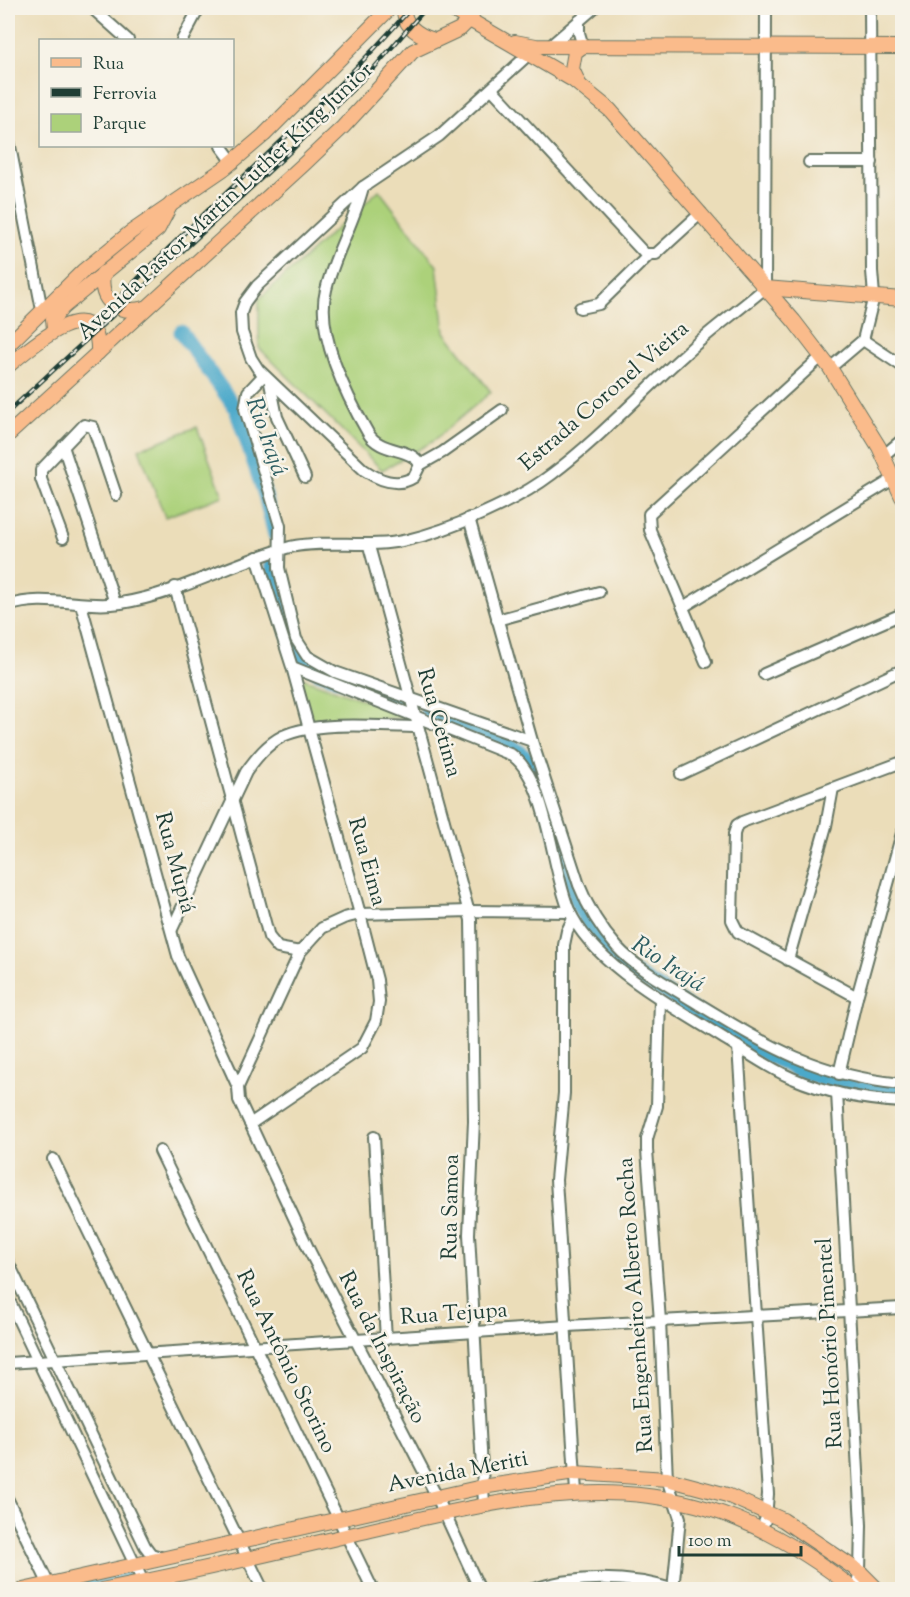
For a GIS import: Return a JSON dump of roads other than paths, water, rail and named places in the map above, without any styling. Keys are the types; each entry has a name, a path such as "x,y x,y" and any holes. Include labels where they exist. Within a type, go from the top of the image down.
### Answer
{"main road":[{"name":"Avenida Pastor Martin Luther King Junior","path":"9,341 83,271 171,204 233,162 294,107 390,8"},
{"path":"404,8 405,19 414,32 434,40"},
{"path":"449,8 472,14 500,37 579,84 610,110 765,288 825,363 884,455 903,497"},
{"path":"482,8 500,37 530,45 579,49"},
{"name":"Avenida Pastor Martin Luther King Junior","path":"8,435 328,141 413,51 460,28 472,14"},
{"path":"528,55 579,49 767,46 903,47"},
{"path":"579,49 572,69 579,84"},
{"path":"54,329 53,319 63,307 158,229 171,204"},
{"path":"103,273 102,289 108,302 122,310 146,307"},
{"path":"765,288 903,299"},
{"path":"8,366 54,329 74,323 87,326 98,340 98,353"},
{"name":"Avenida Meriti","path":"23,1590 50,1587 164,1558 482,1487 575,1473 667,1479 727,1495 767,1511 860,1572 878,1590"},
{"name":"Avenida Meriti","path":"101,1590 169,1583 248,1557 484,1504 576,1492 633,1493 676,1500 720,1511 761,1530 829,1570 855,1589"}],"street":[{"path":"92,8 127,39"},
{"path":"183,39 199,8"},
{"path":"550,46 594,8"},
{"path":"765,288 766,8"},
{"path":"706,662 650,530 649,514 825,363 863,340 874,296 870,8"},
{"path":"579,21 579,49"},
{"path":"502,410 443,452 420,465 414,477 400,483 384,480 371,475 267,380 251,358 242,332 241,313 245,302 257,286 363,187 423,149 528,55"},
{"path":"492,89 643,252 649,255 656,254 701,213"},
{"path":"8,136 42,310"},
{"path":"222,147 233,162"},
{"path":"809,162 872,162"},
{"path":"363,187 326,291 323,306 325,328 343,381 368,434 378,445 411,456 420,465"},
{"path":"580,308 599,304 649,255"},
{"name":"Estrada Coronel Vieira","path":"8,606 35,600 81,604 115,603 140,599 280,549 311,544 369,546 428,535 469,518 524,492 552,474 686,352 765,288"},
{"path":"863,340 903,366"},
{"path":"267,380 277,417 305,477"},
{"path":"267,380 248,392 245,409 278,520 283,589 296,639 307,656 323,668 532,741"},
{"path":"63,538 41,474 43,466 84,424 90,424 116,495"},
{"path":"884,455 903,440"},
{"path":"63,446 115,603"},
{"path":"683,607 898,483"},
{"path":"469,518 532,741 579,885 587,904 618,948 662,981 771,1047 839,1074 903,1084"},
{"name":"Rua Cetima","path":"369,546 470,911"},
{"name":"Rua Eima","path":"250,1124 343,1063 367,1040 376,1021 379,1002 377,980 360,914 292,667 257,557"},
{"path":"175,586 271,942 282,950 300,952"},
{"path":"497,620 600,592"},
{"name":"Rua Mupiá","path":"81,604 183,970 238,1087 239,1100 250,1124"},
{"path":"764,674 903,614"},
{"path":"292,667 415,714 512,755 528,770 536,790 572,915 620,971 660,999 790,1078 837,1094 903,1102"},
{"path":"681,774 903,670"},
{"path":"172,929 246,772 264,749 283,736 309,730 418,727"},
{"path":"857,998 748,940 735,927 734,834 737,825 742,822 903,762"},
{"path":"788,960 826,826 833,788"},
{"path":"839,1074 857,998 903,833"},
{"path":"238,1087 300,952 322,928 360,914 470,911 572,915"},
{"name":"Rua Samoa","path":"470,911 474,1121 469,1234 484,1504"},
{"path":"572,915 564,945 564,1093 556,1168 576,1492"},
{"name":"Rua Engenheiro Alberto Rocha","path":"660,999 657,1106 646,1150 660,1321 667,1479 676,1500 680,1518 673,1589"},
{"path":"738,1047 767,1511 761,1530"},
{"name":"Rua Honório Pimentel","path":"837,1094 861,1525 860,1572 855,1589"},
{"name":"Rua da Inspiração","path":"250,1124 354,1341 437,1497 480,1590"},
{"path":"374,1137 386,1339"},
{"name":"Rua Antônio Storino","path":"160,1151 373,1590"},
{"path":"53,1159 263,1590"},
{"path":"8,1262 53,1360 145,1546 151,1554 164,1558"},
{"path":"8,1298 145,1586"},
{"name":"Rua Tejupa","path":"8,1363 474,1334 567,1326 903,1308"},
{"path":"8,1500 50,1587"},
{"path":"530,1590 611,1579 673,1589"}],"waterway":[{"name":"Rio Irajá","path":"181,332 236,409 265,495 275,535"},
{"name":"Rio Irajá","path":"271,565 281,609 291,638 307,663 318,672 408,704"},
{"name":"Rio Irajá","path":"427,710 488,733 516,749 528,759 537,771 579,908 599,941 624,967 758,1050 797,1070 821,1079 858,1088 902,1092"},
{"path":"65,1590 133,1574"}],"railway":[{"path":"122,295 194,223 342,83 411,8"},
{"path":"8,412 293,149 374,68 426,8"}]}
